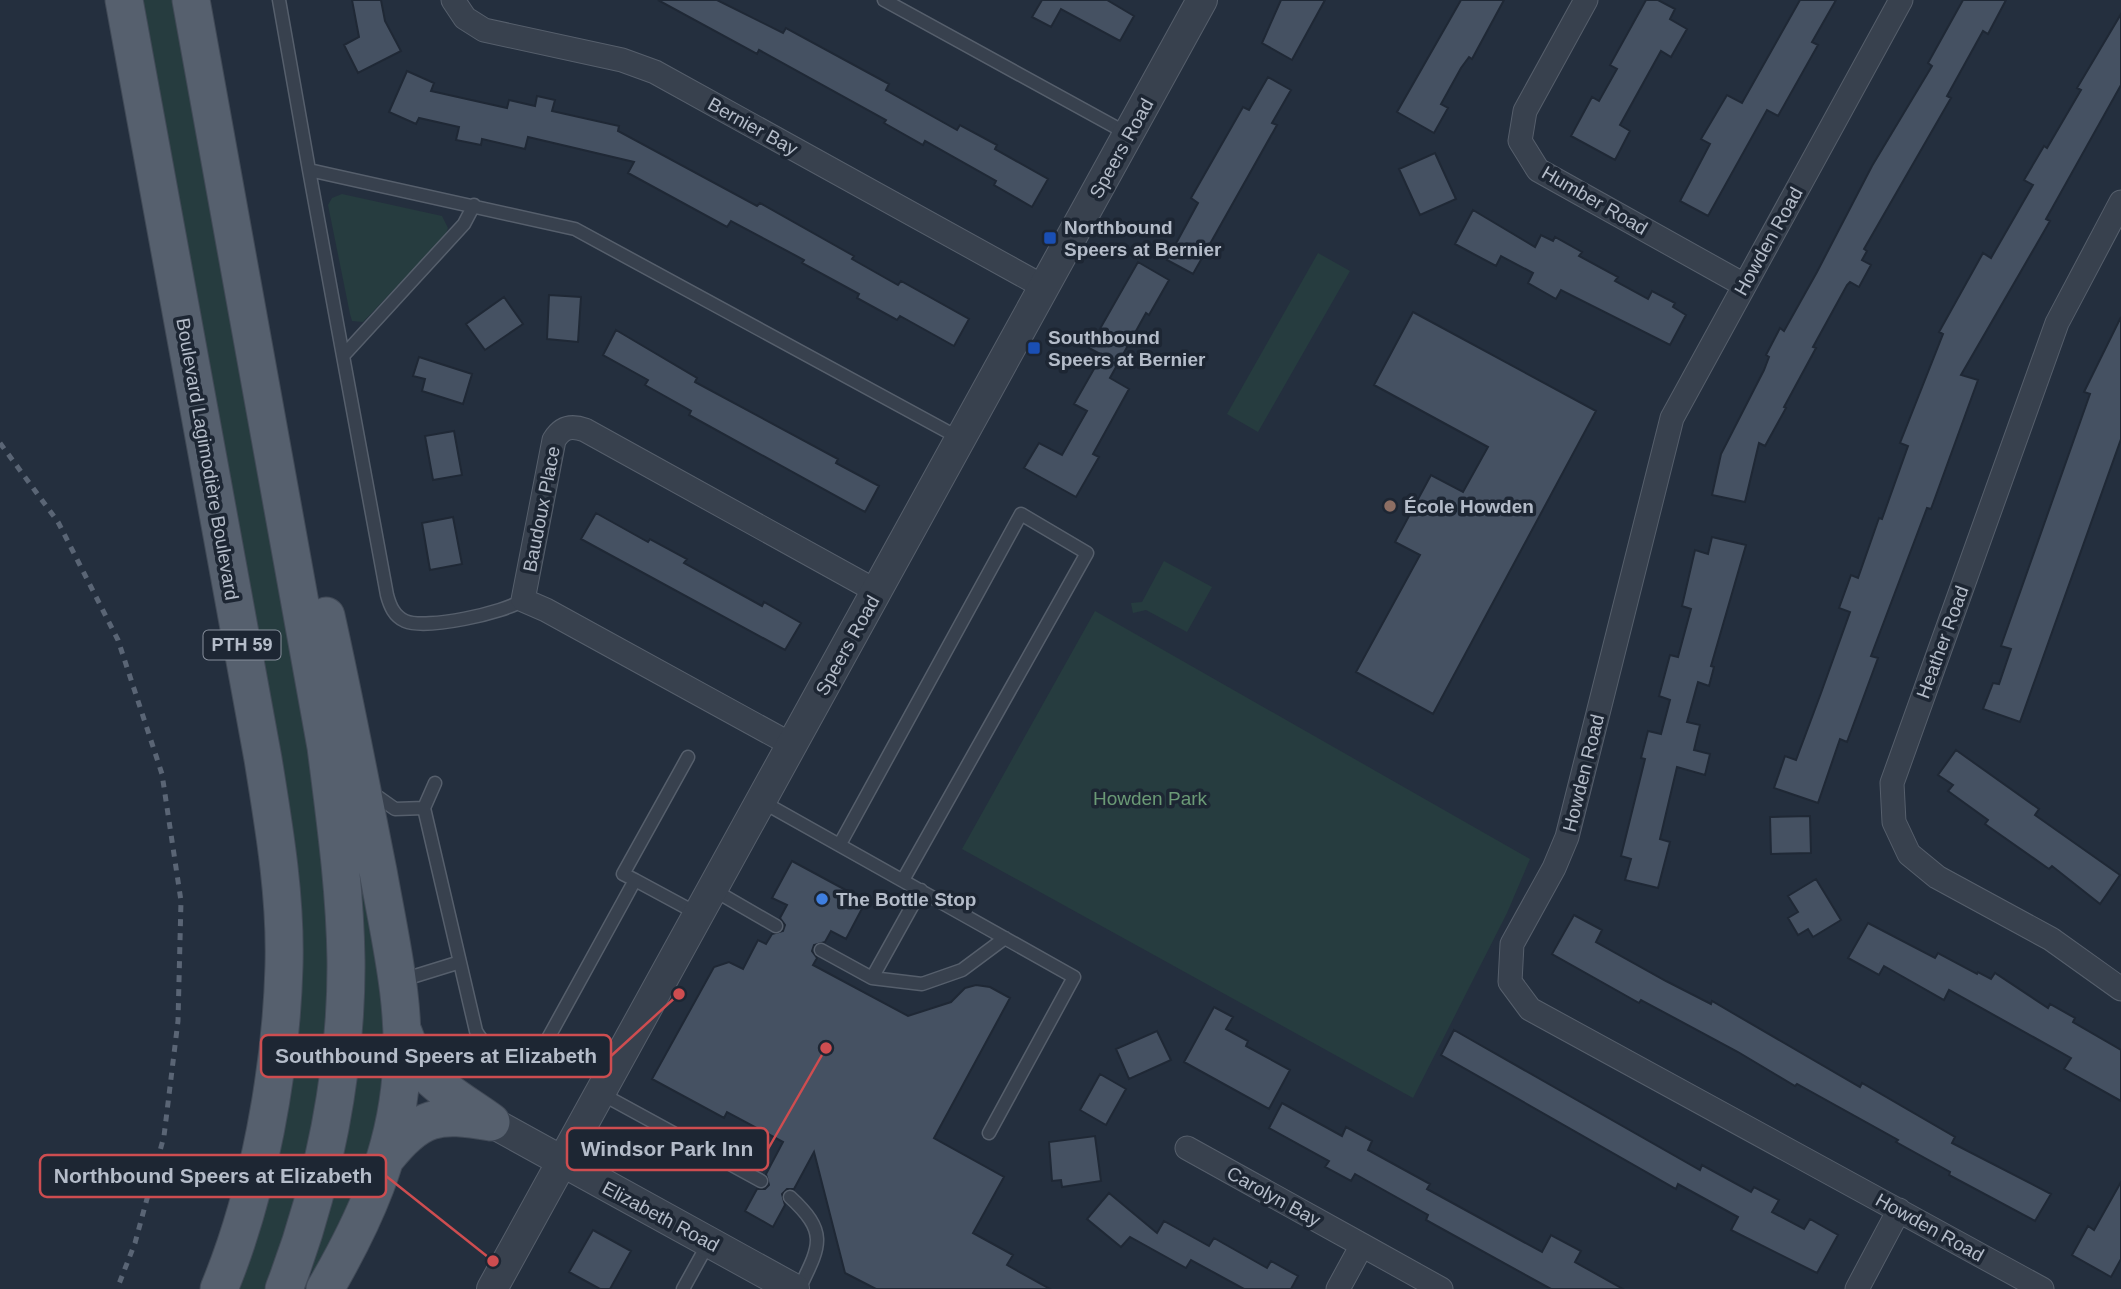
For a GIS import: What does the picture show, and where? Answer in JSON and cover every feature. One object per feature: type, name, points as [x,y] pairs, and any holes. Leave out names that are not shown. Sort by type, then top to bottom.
[{"type":"main road","name":"Boulevard Lagimodière Boulevard","points":[[124,0],[263,759],[275,835],[281,900],[284,966],[274,1065],[255,1177],[234,1253],[219,1289]]},
{"type":"main road","name":"PTH 59","points":[[191,0],[284,512],[339,843],[346,961],[340,1049],[323,1163],[301,1245],[284,1289]]},
{"type":"main road","points":[[284,512],[322,598],[360,775],[398,982],[402,1026],[401,1078],[386,1158],[367,1210],[325,1289]]},
{"type":"main road","points":[[402,1026],[410,1055],[423,1072],[491,1122]]},
{"type":"main road","points":[[386,1158],[402,1138],[425,1121],[462,1118],[491,1122]]},
{"type":"street","name":"Bernier Bay","points":[[453,0],[465,18],[484,30],[622,60],[655,72],[1044,287]]},
{"type":"street","name":"Speers Road","points":[[492,1289],[1202,0]]},
{"type":"street","name":"Humber Road","points":[[1586,0],[1525,111],[1520,141],[1538,170],[1744,285]]},
{"type":"street","name":"Howden Road","points":[[1901,0],[1672,418],[1567,837],[1554,869],[1512,944],[1510,982],[1530,1009],[2042,1289]]},
{"type":"street","name":"Heather Road","points":[[2121,202],[2057,323],[1892,783],[1894,822],[1909,854],[1937,877],[2050,939],[2121,989]]},
{"type":"street","name":"Baudoux Place","points":[[523,600],[554,440],[563,429],[571,426],[585,430],[876,591]]},
{"type":"street","points":[[523,600],[546,610],[792,745]]},
{"type":"street","name":"Elizabeth Road","points":[[491,1122],[797,1289]]},
{"type":"street","name":"Carolyn Bay","points":[[1187,1148],[1441,1289]]},
{"type":"street","points":[[1857,1289],[1899,1210]]},
{"type":"street","points":[[1338,1289],[1362,1245]]},
{"type":"lane","points":[[279,0],[387,595],[397,615],[405,621],[425,624],[504,610],[523,600]]},
{"type":"lane","points":[[884,0],[1128,134]]},
{"type":"lane","points":[[309,170],[563,225],[588,234],[961,439]]},
{"type":"lane","points":[[343,356],[464,224],[474,205]]},
{"type":"lane","points":[[840,844],[1021,514],[1087,553],[904,880]]},
{"type":"lane","points":[[688,757],[624,874],[635,880],[776,926]]},
{"type":"lane","points":[[360,775],[385,804],[396,809],[424,808]]},
{"type":"lane","points":[[435,783],[424,808],[470,1016],[480,1039],[506,1054],[534,1049],[546,1042],[635,880]]},
{"type":"lane","points":[[761,801],[1074,977],[989,1133]]},
{"type":"lane","points":[[872,978],[921,890]]},
{"type":"lane","points":[[821,950],[872,978],[922,984],[961,970],[1005,939]]},
{"type":"lane","points":[[398,982],[457,963]]},
{"type":"lane","points":[[546,1042],[604,1085],[761,1181]]},
{"type":"lane","points":[[790,1197],[807,1213],[816,1231],[818,1248],[797,1289]]},
{"type":"lane","points":[[683,1289],[709,1241]]},
{"type":"green space","points":[[139,0],[174,0],[319,806],[329,953],[325,1034],[311,1142],[273,1289],[236,1289],[292,1020]]},
{"type":"green space","points":[[342,194],[442,216],[448,228],[445,236],[363,322],[352,321],[328,205],[332,198]]},
{"type":"green space","points":[[1318,253],[1350,271],[1258,432],[1227,414]]},
{"type":"green space","points":[[1164,561],[1212,587],[1187,632],[1146,610],[1133,613],[1131,603],[1142,602]]},
{"type":"green space","name":"Howden Park","points":[[1095,611],[1530,859],[1507,913],[1413,1098],[962,849]]},
{"type":"green space","points":[[354,844],[384,957],[390,1074],[360,1194],[310,1280],[320,1235]]},
{"type":"building","points":[[352,0],[381,0],[385,21],[401,51],[358,73],[344,45],[359,37]]},
{"type":"building","points":[[658,0],[717,0],[783,33],[786,28],[889,84],[886,90],[957,130],[960,125],[997,145],[995,149],[1048,179],[1032,207],[994,185],[996,181],[925,141],[923,145],[884,123],[886,120],[759,50],[757,54]]},
{"type":"building","points":[[1042,0],[1107,0],[1134,16],[1120,41],[1061,9],[1051,27],[1032,17]]},
{"type":"building","points":[[1281,0],[1325,0],[1292,60],[1262,43]]},
{"type":"building","points":[[1461,0],[1504,0],[1472,59],[1469,57],[1461,68],[1441,104],[1448,108],[1434,133],[1397,112]]},
{"type":"building","points":[[1646,0],[1658,0],[1675,9],[1670,19],[1687,29],[1671,57],[1661,51],[1620,125],[1630,131],[1615,160],[1571,136],[1592,97],[1599,101],[1617,69],[1610,65]]},
{"type":"building","points":[[1800,0],[1836,0],[1812,42],[1818,45],[1778,116],[1767,110],[1708,216],[1680,201],[1710,144],[1701,139],[1727,95],[1742,103]]},
{"type":"building","points":[[1963,0],[2006,0],[1988,34],[1983,31],[1947,96],[1951,98],[1864,249],[1867,251],[1862,260],[1871,265],[1859,287],[1850,282],[1847,285],[1813,347],[1816,348],[1765,446],[1759,443],[1745,502],[1712,495],[1721,454],[1764,370],[1769,357],[1766,355],[1780,328],[1784,331],[1872,166],[1932,66],[1928,63]]},
{"type":"building","points":[[2121,14],[2121,85],[2046,219],[2050,221],[1961,375],[1978,380],[1931,509],[1927,508],[1871,656],[1878,658],[1847,742],[1840,739],[1818,803],[1774,788],[1785,756],[1796,760],[1821,693],[1850,612],[1839,608],[1851,575],[1858,578],[1879,518],[1882,519],[1908,446],[1900,443],[1943,334],[1939,332],[1983,253],[1991,258],[2033,185],[2024,180],[2044,146],[2047,148],[2081,90],[2077,88]]},
{"type":"building","points":[[407,71],[434,83],[431,91],[507,108],[509,100],[535,106],[537,96],[555,100],[552,111],[619,126],[618,131],[757,206],[760,203],[854,256],[852,259],[898,285],[901,281],[969,319],[954,346],[900,316],[897,320],[857,298],[859,294],[802,263],[804,260],[731,221],[727,227],[628,173],[634,162],[528,137],[525,149],[482,139],[481,145],[456,140],[459,127],[419,118],[416,124],[389,112]]},
{"type":"building","points":[[1268,77],[1291,90],[1272,123],[1277,125],[1193,274],[1167,260],[1198,203],[1191,198],[1243,107],[1249,110]]},
{"type":"building","points":[[1435,153],[1456,199],[1420,215],[1399,169]]},
{"type":"building","points":[[1473,210],[1535,247],[1541,235],[1553,241],[1555,237],[1582,252],[1579,256],[1618,277],[1615,281],[1648,299],[1652,291],[1675,303],[1673,307],[1686,315],[1670,345],[1561,290],[1556,299],[1528,283],[1533,273],[1501,256],[1496,266],[1455,244]]},
{"type":"building","points":[[1138,262],[1169,280],[1149,315],[1146,313],[1110,378],[1129,389],[1093,454],[1099,457],[1076,497],[1024,468],[1039,443],[1062,455],[1087,411],[1074,404],[1102,355],[1089,348]]},
{"type":"building","points":[[549,295],[581,297],[578,342],[547,339]]},
{"type":"building","points":[[504,297],[523,324],[485,350],[466,324]]},
{"type":"building","points":[[1413,312],[1596,411],[1433,714],[1356,672],[1420,555],[1395,542],[1431,475],[1463,492],[1488,447],[1374,385]]},
{"type":"building","points":[[2121,317],[2121,439],[2020,722],[1983,709],[1993,683],[1999,684],[2011,649],[2001,646],[2090,394],[2084,392]]},
{"type":"building","points":[[616,330],[697,378],[695,382],[838,459],[836,463],[879,486],[865,512],[689,415],[691,411],[645,385],[648,380],[603,355]]},
{"type":"building","points":[[419,357],[472,374],[463,404],[422,391],[425,379],[413,376]]},
{"type":"building","points":[[454,431],[462,475],[433,480],[425,436]]},
{"type":"building","points":[[596,513],[648,542],[650,539],[687,559],[684,563],[762,606],[764,602],[801,623],[785,650],[581,539]]},
{"type":"building","points":[[453,517],[462,564],[430,570],[422,523]]},
{"type":"building","points":[[1712,537],[1746,545],[1711,666],[1714,667],[1709,686],[1698,682],[1687,722],[1700,725],[1694,750],[1710,754],[1705,775],[1677,767],[1660,839],[1670,842],[1658,888],[1625,880],[1631,859],[1621,856],[1645,759],[1641,758],[1648,731],[1661,734],[1670,700],[1659,696],[1670,655],[1678,657],[1691,609],[1682,606],[1695,550],[1708,554]]},
{"type":"building","points":[[1956,750],[2039,809],[2035,815],[2120,875],[2100,904],[2052,866],[2049,869],[1985,824],[1988,820],[1948,791],[1953,785],[1938,775]]},
{"type":"building","points":[[1810,816],[1811,853],[1771,854],[1770,817]]},
{"type":"building","points":[[792,861],[866,901],[846,939],[831,931],[825,942],[814,945],[812,951],[817,958],[813,965],[908,1016],[951,1002],[965,988],[976,985],[990,987],[1010,998],[934,1138],[1004,1177],[973,1233],[1013,1255],[1007,1265],[1050,1289],[876,1289],[845,1273],[814,1152],[794,1189],[787,1189],[782,1194],[785,1205],[773,1227],[745,1211],[757,1189],[765,1189],[769,1185],[766,1174],[783,1142],[727,1112],[724,1118],[652,1079],[714,967],[729,962],[743,969],[758,940],[766,944],[772,934],[783,931],[785,925],[780,918],[787,905],[772,898]]},
{"type":"building","points":[[1816,879],[1841,920],[1813,937],[1808,929],[1798,935],[1788,918],[1798,912],[1788,896]]},
{"type":"building","points":[[1574,915],[1602,930],[1596,942],[1711,1004],[1712,1001],[1860,1087],[1862,1083],[1955,1137],[1952,1143],[2051,1194],[2035,1221],[1949,1175],[1950,1172],[1896,1142],[1898,1140],[1797,1084],[1795,1086],[1738,1052],[1641,1000],[1639,1003],[1552,954]]},
{"type":"building","points":[[1868,923],[1935,958],[1938,953],[1991,979],[1995,973],[2048,1008],[2050,1004],[2075,1018],[2073,1022],[2121,1050],[2121,1101],[2064,1069],[2071,1058],[1949,990],[1944,1000],[1884,966],[1879,975],[1848,958]]},
{"type":"building","points":[[1214,1007],[1233,1017],[1226,1029],[1248,1041],[1246,1046],[1290,1070],[1269,1109],[1184,1062]]},
{"type":"building","points":[[1454,1030],[1700,1170],[1702,1165],[1751,1192],[1754,1187],[1779,1200],[1772,1212],[1804,1229],[1810,1219],[1838,1235],[1817,1273],[1731,1230],[1738,1217],[1678,1184],[1676,1189],[1441,1055]]},
{"type":"building","points":[[1157,1031],[1171,1060],[1129,1079],[1116,1049]]},
{"type":"building","points":[[1100,1074],[1126,1089],[1106,1125],[1080,1110]]},
{"type":"building","points":[[1282,1103],[1342,1136],[1346,1127],[1372,1141],[1368,1150],[1430,1184],[1427,1189],[1542,1252],[1551,1235],[1581,1251],[1575,1262],[1623,1289],[1551,1289],[1426,1220],[1428,1215],[1355,1174],[1351,1181],[1325,1167],[1329,1161],[1269,1128]]},
{"type":"building","points":[[1095,1136],[1101,1181],[1062,1187],[1061,1180],[1052,1181],[1049,1142]]},
{"type":"building","points":[[2121,1182],[2121,1259],[2111,1277],[2072,1255],[2088,1226],[2094,1230]]},
{"type":"building","points":[[1109,1193],[1157,1233],[1164,1221],[1209,1246],[1214,1238],[1267,1268],[1271,1261],[1298,1276],[1291,1289],[1244,1289],[1191,1260],[1186,1268],[1130,1237],[1121,1247],[1087,1219]]},
{"type":"building","points":[[593,1230],[631,1251],[610,1289],[600,1289],[569,1272]]},
{"type":"railway","points":[[0,443],[58,522],[118,640],[162,774],[181,901],[178,1021],[164,1136],[135,1243],[117,1289]]},
{"type":"place","name":"Northbound Speers at Bernier","points":[[1050,238]]},
{"type":"place","name":"Southbound Speers at Bernier","points":[[1034,348]]},
{"type":"place","name":"École Howden","points":[[1390,506]]},
{"type":"place","name":"The Bottle Stop","points":[[822,899]]},
{"type":"place","name":"Southbound Speers at Elizabeth","points":[[679,994]]},
{"type":"place","name":"Windsor Park Inn","points":[[826,1048]]},
{"type":"place","name":"Northbound Speers at Elizabeth","points":[[493,1261]]}]
